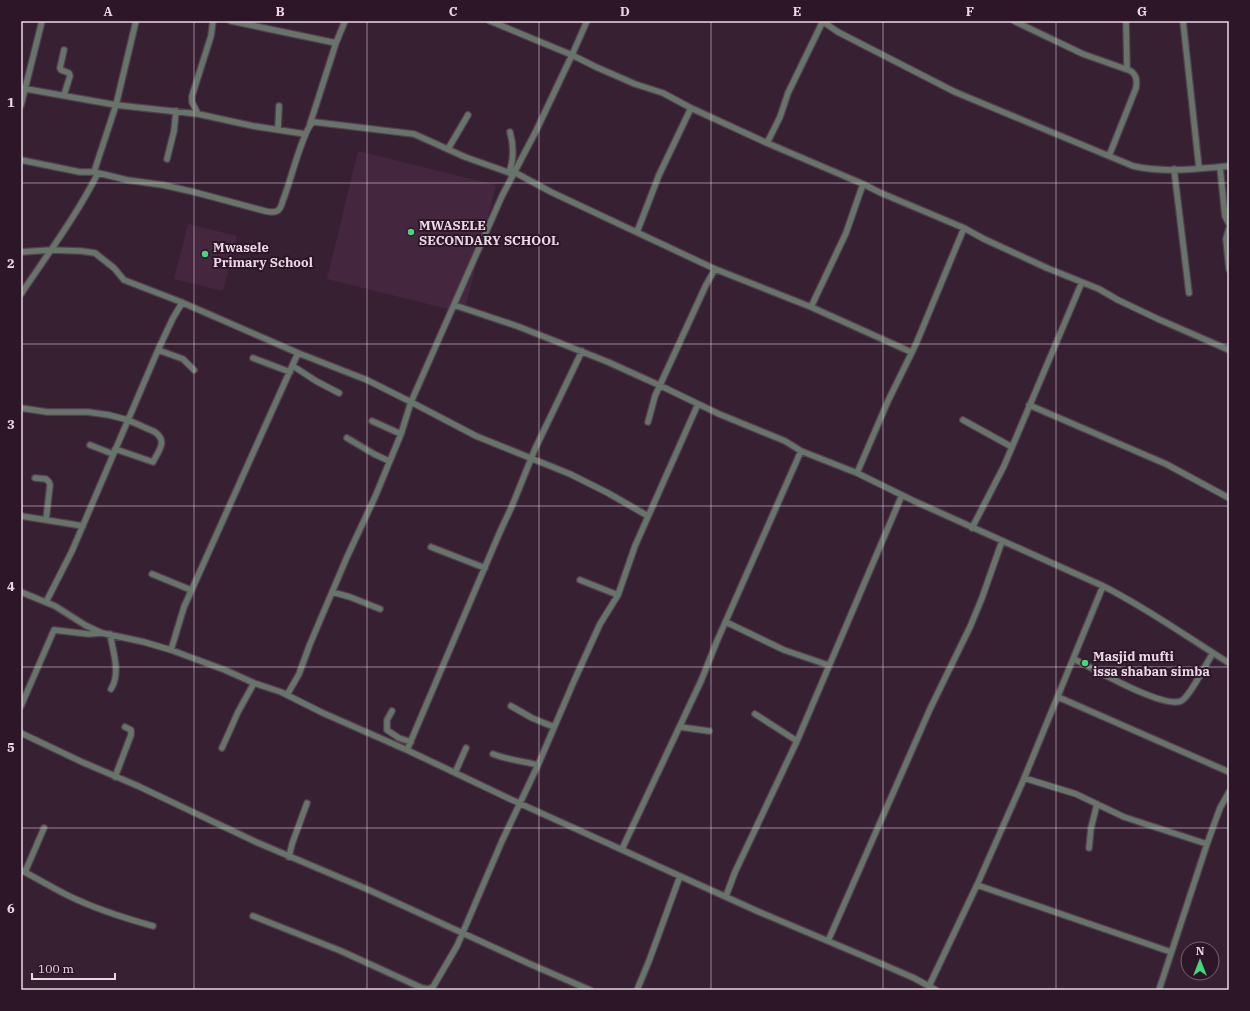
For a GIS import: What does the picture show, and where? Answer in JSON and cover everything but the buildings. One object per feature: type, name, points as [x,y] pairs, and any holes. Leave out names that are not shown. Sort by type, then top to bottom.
[{"type":"street","points":[[21,105],[23,89],[42,21]]},
{"type":"street","points":[[21,294],[90,191],[116,105],[136,21]]},
{"type":"street","points":[[198,114],[192,102],[192,96],[211,36],[213,21]]},
{"type":"street","points":[[231,21],[336,43]]},
{"type":"street","points":[[21,160],[80,172],[96,172],[194,192],[265,211],[275,212],[279,209],[287,192],[305,134],[310,124],[336,43],[345,21]]},
{"type":"street","points":[[490,21],[572,55],[621,78],[663,93],[690,108],[767,143],[964,228],[984,239],[1047,268],[1082,282],[1158,319],[1229,350]]},
{"type":"street","points":[[287,695],[299,674],[332,592],[375,497],[411,402],[512,173],[536,131],[587,21]]},
{"type":"street","points":[[767,143],[780,117],[788,93],[822,21],[838,32],[955,92],[1133,166],[1142,168],[1174,169],[1229,166]]},
{"type":"street","points":[[1126,21],[1127,69]]},
{"type":"street","points":[[1183,21],[1199,168]]},
{"type":"street","points":[[1016,22],[1083,54],[1127,69],[1135,74],[1137,80],[1136,88],[1109,156]]},
{"type":"street","points":[[64,50],[60,68],[69,73],[70,76],[64,95]]},
{"type":"street","points":[[23,89],[116,105],[198,114],[252,126],[305,134]]},
{"type":"street","points":[[278,129],[279,106]]},
{"type":"street","points":[[637,232],[660,175],[690,108]]},
{"type":"street","points":[[167,159],[174,131],[176,111]]},
{"type":"street","points":[[448,150],[468,115]]},
{"type":"street","points":[[310,124],[314,122],[406,132],[425,138],[465,157],[512,173],[715,269],[811,307],[911,352]]},
{"type":"street","points":[[510,132],[514,155],[512,173]]},
{"type":"street","points":[[1220,167],[1226,216],[1229,224]]},
{"type":"street","points":[[1174,169],[1189,293]]},
{"type":"street","points":[[811,307],[846,233],[863,184]]},
{"type":"street","points":[[857,472],[916,344],[964,228]]},
{"type":"street","points":[[1229,228],[1226,239],[1229,269]]},
{"type":"street","points":[[21,252],[81,250],[95,253],[114,268],[124,280],[182,303],[298,354],[367,380],[476,436],[570,474],[608,493],[648,516]]},
{"type":"street","points":[[648,422],[655,396],[661,386],[689,321],[715,269]]},
{"type":"street","points":[[972,528],[1012,447],[1082,282]]},
{"type":"street","points":[[46,602],[83,526],[158,350],[182,303]]},
{"type":"street","points":[[454,305],[517,326],[582,351],[661,386],[719,414],[785,441],[801,451],[857,472],[972,528],[1129,599],[1229,663]]},
{"type":"street","points":[[158,350],[183,359],[194,370]]},
{"type":"street","points":[[407,750],[512,506],[531,458],[582,351]]},
{"type":"street","points":[[171,650],[184,607],[191,590],[298,354]]},
{"type":"street","points":[[253,358],[290,372]]},
{"type":"street","points":[[293,366],[316,381],[339,393]]},
{"type":"street","points":[[253,916],[341,951],[422,988],[428,989],[433,987],[457,946],[600,624],[618,595],[635,546],[698,404]]},
{"type":"street","points":[[1029,405],[1166,464],[1229,498]]},
{"type":"street","points":[[21,408],[52,412],[88,412],[109,415],[128,420],[155,432],[160,436],[162,443],[154,460],[151,462],[90,445]]},
{"type":"street","points":[[963,420],[1012,447]]},
{"type":"street","points":[[372,421],[400,434]]},
{"type":"street","points":[[347,438],[389,461]]},
{"type":"street","points":[[622,849],[680,727],[801,451]]},
{"type":"street","points":[[35,478],[46,479],[50,485],[46,520]]},
{"type":"street","points":[[726,896],[797,741],[828,665],[902,495]]},
{"type":"street","points":[[21,516],[83,526]]},
{"type":"street","points":[[828,941],[930,709],[978,608],[1002,541]]},
{"type":"street","points":[[431,547],[485,568]]},
{"type":"street","points":[[152,574],[191,590]]},
{"type":"street","points":[[580,580],[618,595]]},
{"type":"street","points":[[929,986],[977,885],[1024,778],[1103,586]]},
{"type":"street","points":[[21,592],[46,602],[85,625],[102,633]]},
{"type":"street","points":[[332,592],[350,596],[380,609]]},
{"type":"street","points":[[726,622],[784,650],[828,665]]},
{"type":"street","points":[[21,706],[54,630],[88,634],[110,634],[171,650],[287,695],[323,713],[407,750],[680,876],[881,964],[936,990]]},
{"type":"street","points":[[110,634],[116,670],[116,678],[111,689]]},
{"type":"street","points":[[1074,659],[1138,691],[1170,702],[1181,701],[1188,695],[1213,653]]},
{"type":"street","points":[[222,748],[238,712],[254,683]]},
{"type":"street","points":[[1058,697],[1229,772]]},
{"type":"street","points":[[511,706],[532,718],[554,727]]},
{"type":"street","points":[[392,711],[387,720],[387,729],[399,738],[411,742]]},
{"type":"street","points":[[755,714],[797,741]]},
{"type":"street","points":[[115,777],[131,734],[131,730],[125,727]]},
{"type":"street","points":[[680,727],[709,731]]},
{"type":"street","points":[[21,733],[289,856],[369,890],[590,990]]},
{"type":"street","points":[[455,773],[466,748]]},
{"type":"street","points":[[493,754],[507,759],[538,765]]},
{"type":"street","points":[[1024,778],[1063,790],[1124,817],[1207,844]]},
{"type":"street","points":[[1159,990],[1207,844],[1220,808],[1229,792]]},
{"type":"street","points":[[289,856],[307,803]]},
{"type":"street","points":[[1089,848],[1096,804]]},
{"type":"street","points":[[44,828],[23,871],[43,883],[87,904],[121,918],[153,926]]},
{"type":"street","points":[[637,990],[680,876]]},
{"type":"street","points":[[977,885],[1171,952]]},
{"type":"shaded area","name":"MWASELE SECONDARY SCHOOL","points":[[358,151],[496,185],[464,313],[327,279]]},
{"type":"shaded area","points":[[188,224],[237,236],[223,291],[174,279]]},
{"type":"place","name":"MWASELE SECONDARY SCHOOL","points":[[411,232]]},
{"type":"place","name":"Mwasele Primary School","points":[[205,254]]},
{"type":"place","name":"Masjid mufti issa shaban simba","points":[[1085,663]]}]
